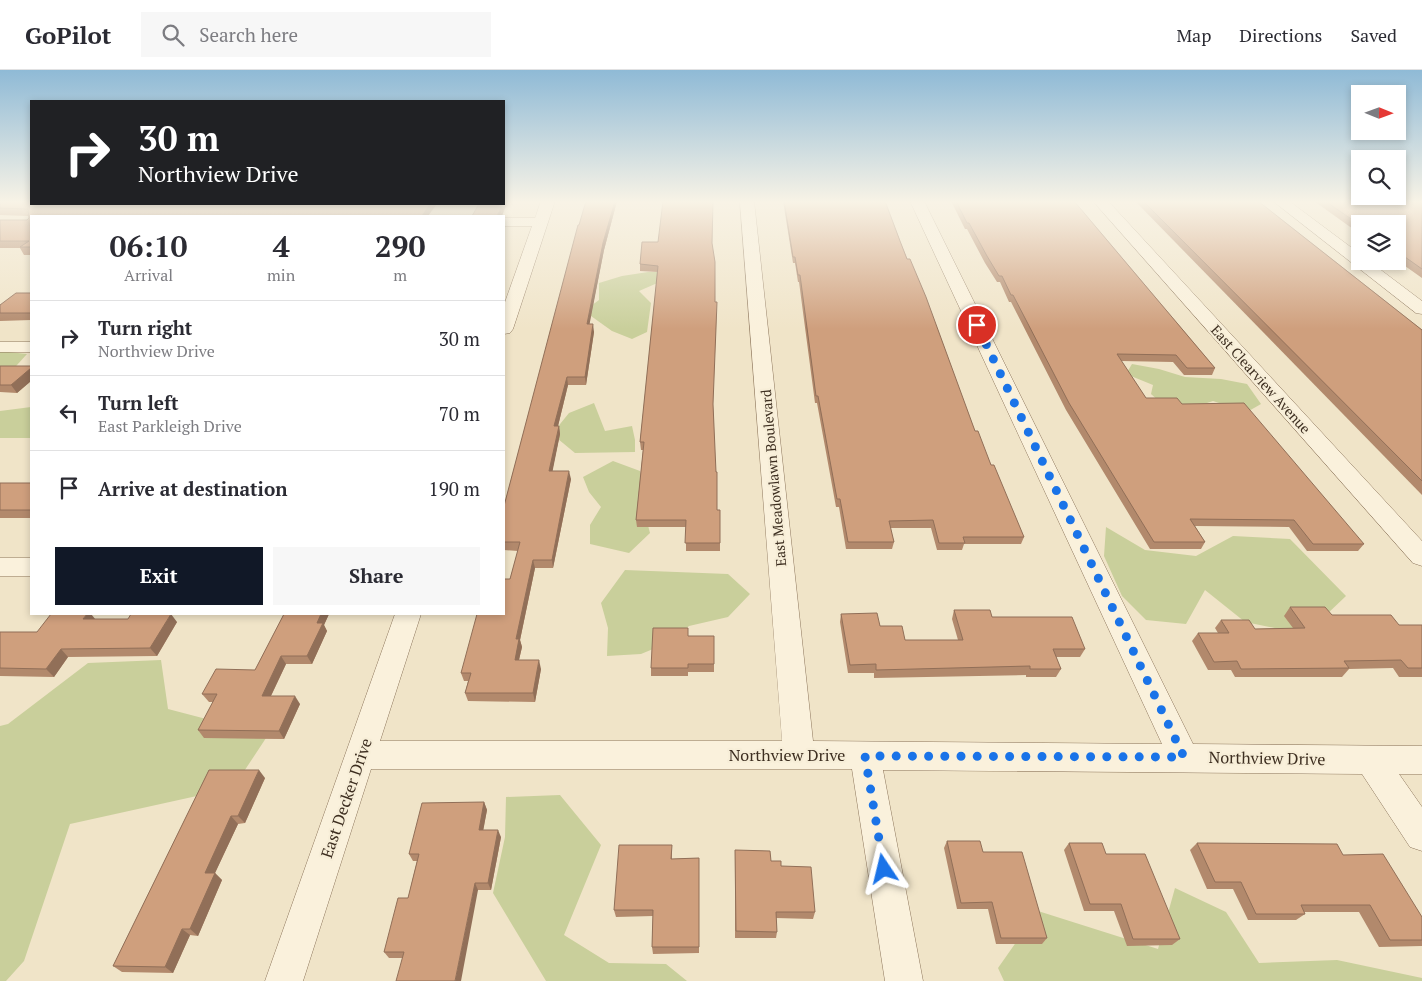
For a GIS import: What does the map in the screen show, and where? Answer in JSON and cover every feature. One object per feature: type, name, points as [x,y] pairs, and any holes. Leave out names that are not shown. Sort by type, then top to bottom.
[{"type":"street","points":[[505,326],[534,244]]},
{"type":"street","name":"East Meadowlawn Boulevard","points":[[751,244],[799,755]]},
{"type":"street","points":[[937,244],[1184,757]]},
{"type":"street","name":"East Clearview Avenue","points":[[1138,244],[1422,557]]},
{"type":"street","points":[[1336,244],[1422,309]]},
{"type":"street","points":[[0,347],[30,347]]},
{"type":"street","points":[[0,567],[30,567]]},
{"type":"street","name":"East Decker Drive","points":[[284,981],[408,615]]},
{"type":"street","name":"Northview Drive","points":[[361,755],[799,755],[1422,760]]},
{"type":"street","points":[[865,756],[904,981]]},
{"type":"street","points":[[1371,760],[1422,835]]},
{"type":"green space","points":[[648,272],[665,272],[662,281],[639,291],[651,303],[647,332],[632,339],[612,331],[584,311],[599,300],[599,283],[622,276]]},
{"type":"green space","points":[[0,351],[27,354],[7,376],[0,378]]},
{"type":"green space","points":[[1132,364],[1159,369],[1185,377],[1221,379],[1247,384],[1261,404],[1247,412],[1213,401],[1195,407],[1160,402],[1151,394],[1153,385],[1126,374]]},
{"type":"green space","points":[[594,403],[605,431],[632,426],[635,452],[575,453],[552,434],[569,413]]},
{"type":"green space","points":[[30,407],[30,438],[0,438],[0,411]]},
{"type":"green space","points":[[613,461],[640,471],[641,499],[650,533],[629,553],[590,544],[590,525],[601,507],[589,492],[583,477]]},
{"type":"green space","points":[[1106,527],[1145,550],[1196,556],[1233,536],[1290,539],[1346,596],[1325,616],[1294,632],[1245,622],[1205,590],[1186,624],[1146,620],[1122,596],[1104,556]]},
{"type":"green space","points":[[625,570],[728,574],[750,594],[728,617],[689,626],[670,642],[641,654],[607,656],[608,628],[601,603]]},
{"type":"green space","points":[[161,660],[168,709],[268,735],[233,788],[70,824],[24,961],[6,981],[0,981],[0,726],[8,724],[88,663]]},
{"type":"green space","points":[[560,795],[601,845],[564,935],[609,963],[666,964],[687,981],[546,981],[493,893],[505,837],[506,797]]},
{"type":"green space","points":[[1175,888],[1226,912],[1259,963],[1337,960],[1422,978],[1422,981],[1004,981],[998,968],[1038,911],[1158,949]]},
{"type":"building","points":[[25,244],[30,244],[30,247],[20,247]]},
{"type":"building","points":[[573,244],[603,244],[587,324],[593,324],[585,377],[567,377],[554,426],[559,426],[549,471],[569,471],[552,560],[533,560],[516,639],[519,639],[515,660],[539,660],[533,693],[465,693],[471,673],[461,673],[477,615],[505,615],[505,579],[510,579],[520,542],[505,542],[505,502]]},
{"type":"building","points":[[642,244],[712,244],[715,262],[715,302],[717,302],[713,404],[717,510],[720,510],[720,543],[685,543],[686,520],[636,520],[644,442],[640,442],[658,266],[640,264]]},
{"type":"building","points":[[791,244],[901,244],[907,259],[910,259],[926,297],[975,431],[978,431],[991,465],[994,465],[1024,537],[963,537],[965,543],[939,543],[933,520],[889,521],[894,542],[848,542],[840,499],[837,499],[818,396],[816,396],[800,275],[798,275],[795,257],[793,257]]},
{"type":"building","points":[[980,244],[1110,244],[1215,368],[1187,368],[1176,355],[1117,354],[1146,398],[1177,398],[1182,404],[1244,403],[1364,544],[1313,544],[1294,520],[1190,519],[1205,542],[1154,542],[1069,403],[1013,295],[1011,295],[1002,276],[999,276]]},
{"type":"building","points":[[1185,244],[1312,244],[1422,330],[1422,481]]},
{"type":"building","points":[[1406,244],[1422,244],[1422,269],[1406,258]]},
{"type":"building","points":[[16,293],[30,293],[30,313],[0,313],[0,305]]},
{"type":"building","points":[[0,366],[30,366],[30,369],[11,385],[0,385]]},
{"type":"building","points":[[0,483],[30,483],[30,510],[0,510]]},
{"type":"building","points":[[1290,607],[1325,607],[1332,615],[1391,615],[1399,625],[1422,625],[1422,668],[1408,668],[1401,660],[1344,661],[1349,668],[1241,669],[1237,661],[1214,662],[1198,633],[1229,633],[1221,620],[1249,620],[1255,629],[1305,628]]},
{"type":"building","points":[[954,610],[990,610],[992,617],[1072,617],[1085,649],[1053,649],[1061,669],[1030,669],[1030,666],[876,670],[876,664],[850,665],[841,614],[877,613],[880,626],[902,626],[905,640],[963,640]]},
{"type":"building","points":[[50,615],[86,615],[83,619],[128,619],[130,615],[170,615],[150,648],[61,649],[46,669],[0,668],[0,632],[37,632]]},
{"type":"building","points":[[283,615],[321,615],[317,623],[323,623],[307,656],[281,656],[262,696],[295,696],[279,731],[198,730],[217,694],[202,694],[216,669],[255,670]]},
{"type":"building","points":[[653,628],[688,628],[688,636],[714,636],[714,664],[688,664],[688,668],[651,668]]},
{"type":"building","points":[[209,770],[259,770],[238,816],[231,816],[205,873],[215,873],[190,929],[182,929],[165,967],[113,966]]},
{"type":"building","points":[[484,802],[479,830],[498,830],[488,883],[475,883],[455,981],[396,981],[404,952],[384,952],[398,898],[408,898],[419,854],[409,854],[422,803]]},
{"type":"building","points":[[947,841],[980,841],[983,852],[1022,852],[1047,938],[1001,938],[992,902],[961,903]]},
{"type":"building","points":[[1069,843],[1102,843],[1106,854],[1145,854],[1180,939],[1133,939],[1121,904],[1090,904]]},
{"type":"building","points":[[1197,843],[1337,844],[1343,855],[1383,854],[1422,917],[1422,940],[1390,940],[1370,905],[1301,905],[1305,914],[1256,914],[1241,882],[1215,882]]},
{"type":"building","points":[[619,845],[672,845],[671,859],[699,858],[699,947],[652,947],[653,910],[614,910]]},
{"type":"building","points":[[735,850],[770,851],[771,861],[781,861],[781,866],[811,867],[815,912],[776,912],[777,932],[736,931]]},
{"type":"route","points":[[884,869],[865,756],[1184,757],[977,325]]}]
